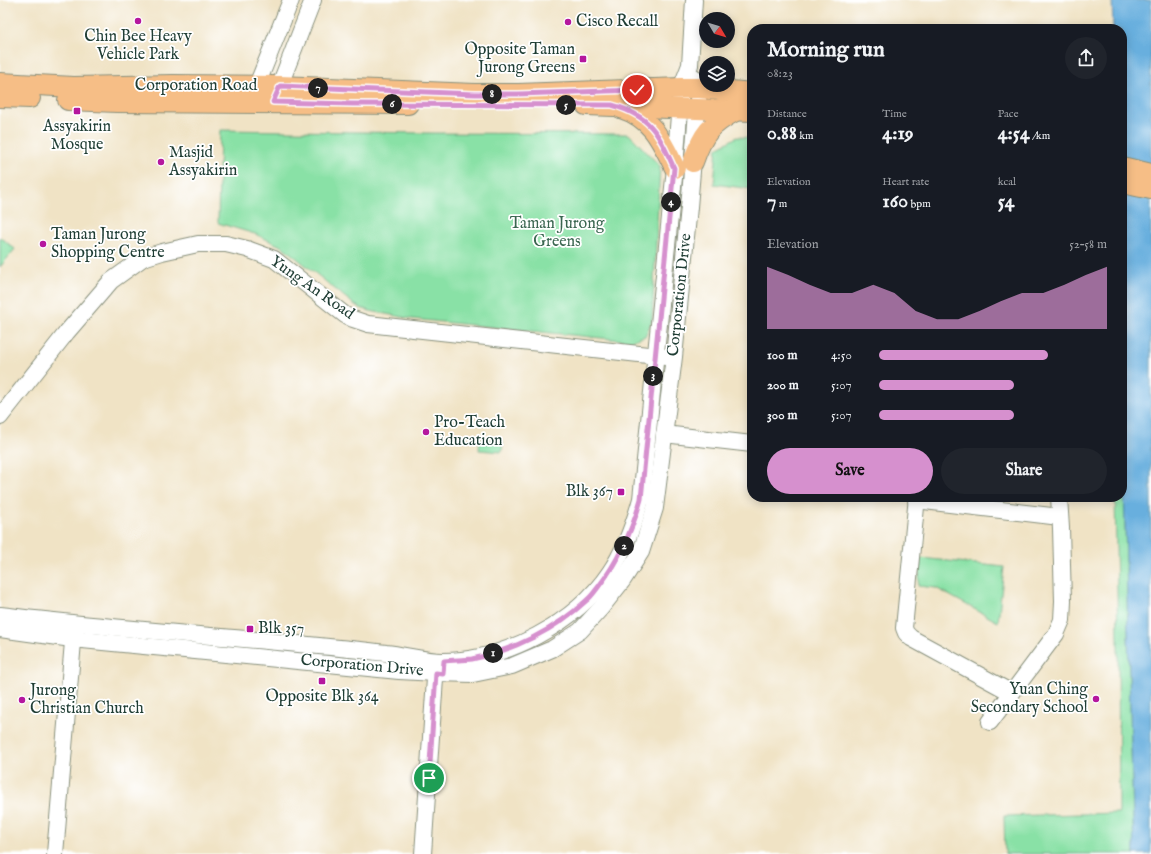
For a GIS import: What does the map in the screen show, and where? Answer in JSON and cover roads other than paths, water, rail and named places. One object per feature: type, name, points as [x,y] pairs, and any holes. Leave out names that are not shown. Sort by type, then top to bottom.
[{"type":"main road","name":"Corporation Road","points":[[0,83],[74,87],[173,85],[253,94]]},
{"type":"main road","name":"Corporation Road","points":[[0,97],[117,102],[253,94],[518,94],[690,88],[747,93]]},
{"type":"main road","name":"Corporation Road","points":[[276,94],[352,104],[612,105],[745,110]]},
{"type":"main road","points":[[612,105],[637,114],[652,126],[661,141],[684,165],[713,125],[745,110]]},
{"type":"main road","points":[[1127,168],[1151,174]]},
{"type":"main road","points":[[1127,184],[1151,189]]},
{"type":"street","points":[[253,94],[291,0]]},
{"type":"street","points":[[276,94],[314,0]]},
{"type":"street","points":[[690,88],[694,0]]},
{"type":"street","name":"Corporation Drive","points":[[0,629],[76,632],[440,667],[472,674],[512,666],[552,650],[580,631],[601,608],[623,580],[641,552],[655,508],[674,357],[684,165],[690,88]]},
{"type":"street","name":"Corporation Drive","points":[[440,667],[505,650],[541,634],[566,618],[588,600],[610,572],[622,549],[634,522],[641,499],[656,356],[684,165]]},
{"type":"street","name":"Yung An Road","points":[[0,417],[67,332],[112,281],[143,258],[198,244],[226,244],[247,249],[274,259],[345,315],[368,324],[674,357]]},
{"type":"street","points":[[664,434],[747,443]]},
{"type":"street","points":[[916,502],[904,628],[906,633],[911,638],[1012,693]]},
{"type":"street","points":[[946,502],[1060,517]]},
{"type":"street","points":[[990,722],[1056,634],[1062,620],[1063,601],[1059,502]]},
{"type":"street","name":"Corporation Drive","points":[[0,616],[76,632]]},
{"type":"street","points":[[55,854],[76,632]]},
{"type":"street","points":[[62,854],[76,632]]},
{"type":"street","points":[[423,854],[440,667]]},
{"type":"street","points":[[430,854],[440,667]]},
{"type":"water","points":[[1112,0],[1151,0],[1151,854],[1134,854],[1124,502],[1127,502],[1127,24],[1113,24]]},
{"type":"place","name":"Chin Bee Heavy Vehicle Park","points":[[138,21]]},
{"type":"place","name":"Cisco Recall","points":[[568,22]]},
{"type":"place","name":"Opposite Taman Jurong Greens","points":[[583,59]]},
{"type":"place","name":"Assyakirin Mosque","points":[[77,111]]},
{"type":"place","name":"Masjid Assyakirin","points":[[161,162]]},
{"type":"place","name":"Taman Jurong Shopping Centre","points":[[43,244]]},
{"type":"place","name":"Pro-Teach Education","points":[[426,432]]},
{"type":"place","name":"Blk 367","points":[[621,492]]},
{"type":"place","name":"Blk 357","points":[[250,629]]},
{"type":"place","name":"Opposite Blk 364","points":[[322,681]]},
{"type":"place","name":"Yuan Ching Secondary School","points":[[1096,699]]},
{"type":"place","name":"Jurong Christian Church","points":[[22,700]]},
{"type":"park label","name":"Taman Jurong Greens","points":[[557,233]]}]
